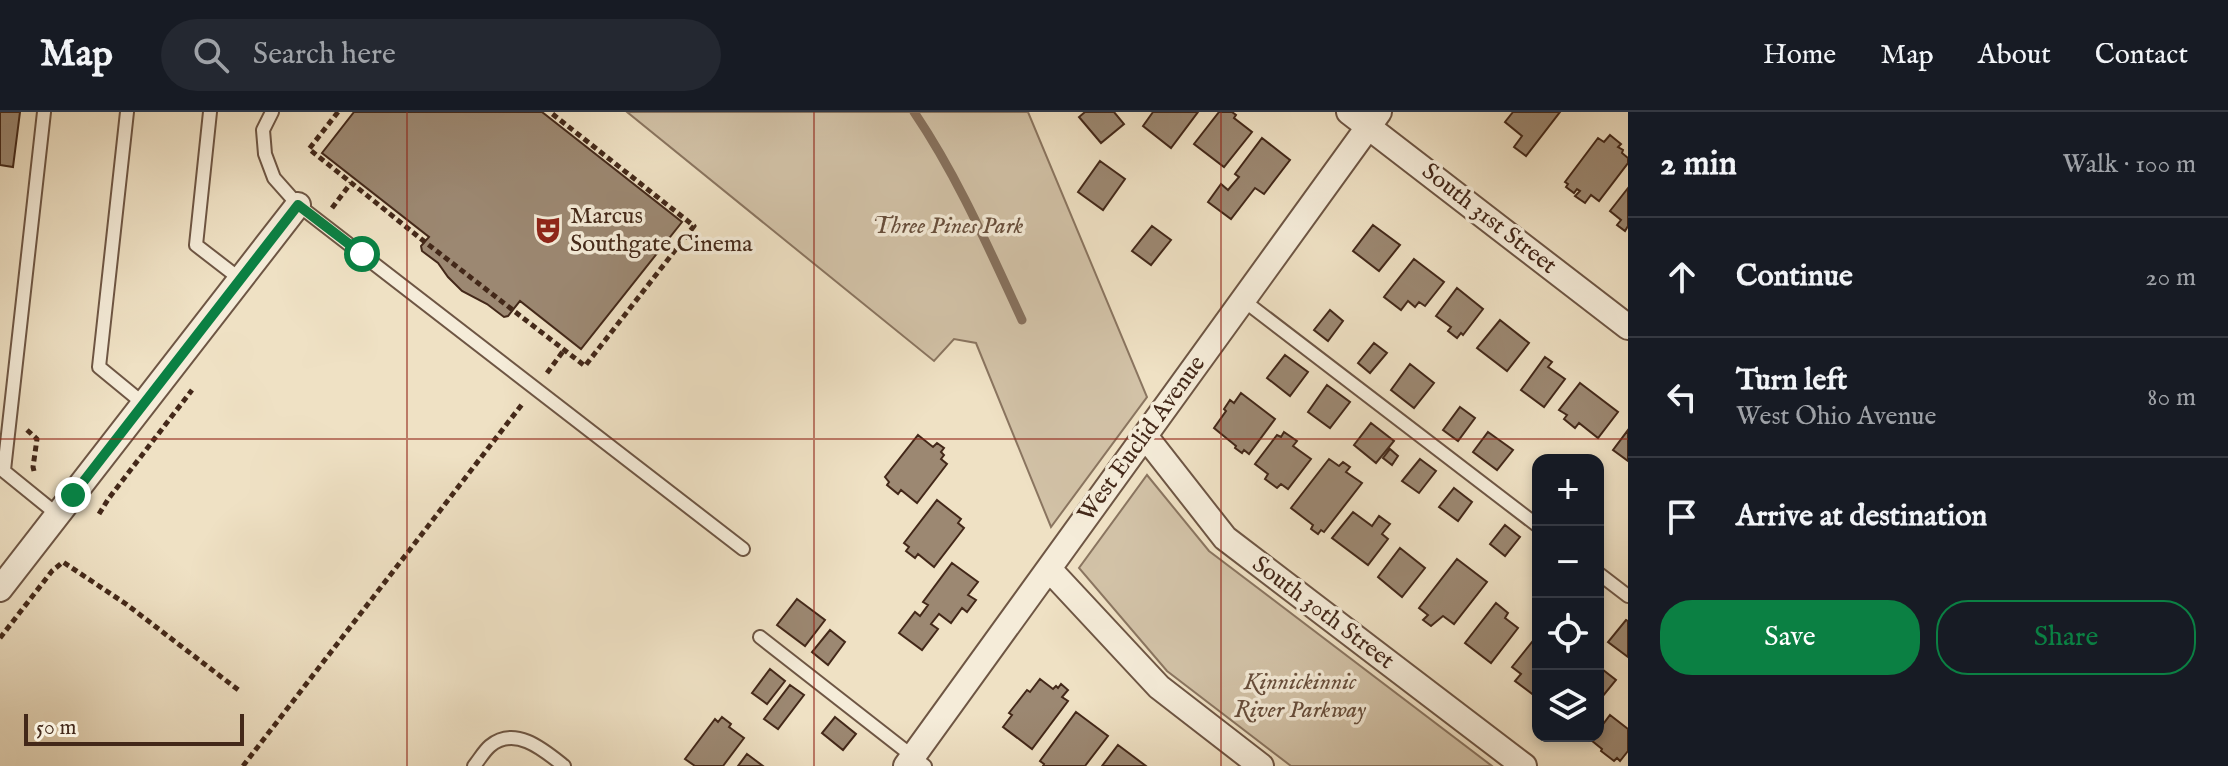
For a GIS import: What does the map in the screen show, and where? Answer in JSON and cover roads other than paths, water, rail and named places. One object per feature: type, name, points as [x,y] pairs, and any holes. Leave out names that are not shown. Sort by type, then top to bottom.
[{"type":"street","name":"West Euclid Avenue","points":[[915,763],[1049,569],[1243,300],[1365,117]]},
{"type":"street","name":"South 31st Street","points":[[1365,117],[1628,327]]},
{"type":"street","points":[[0,589],[298,205]]},
{"type":"street","name":"South 30th Street","points":[[1145,436],[1225,538],[1524,766]]},
{"type":"street","points":[[1049,569],[1159,687],[1261,766]]},
{"type":"lane","points":[[44,112],[2,469],[58,515]]},
{"type":"lane","points":[[127,112],[99,367],[144,404]]},
{"type":"lane","points":[[210,112],[196,245],[240,279]]},
{"type":"lane","points":[[272,112],[263,130],[265,154],[274,178],[298,205],[743,549]]},
{"type":"lane","points":[[1243,300],[1532,521]]},
{"type":"lane","points":[[1604,578],[1628,596]]},
{"type":"lane","points":[[760,637],[915,763]]},
{"type":"lane","points":[[474,766],[490,745],[517,738],[533,744],[564,766]]},
{"type":"waterway","points":[[914,112],[959,188],[1022,320]]},
{"type":"place","name":"Marcus Southgate Cinema","points":[[548,230]]},
{"type":"park label","name":"Three Pines Park","points":[[948,226]]},
{"type":"park label","name":"Kinnickinnic River Parkway","points":[[1300,696]]}]
